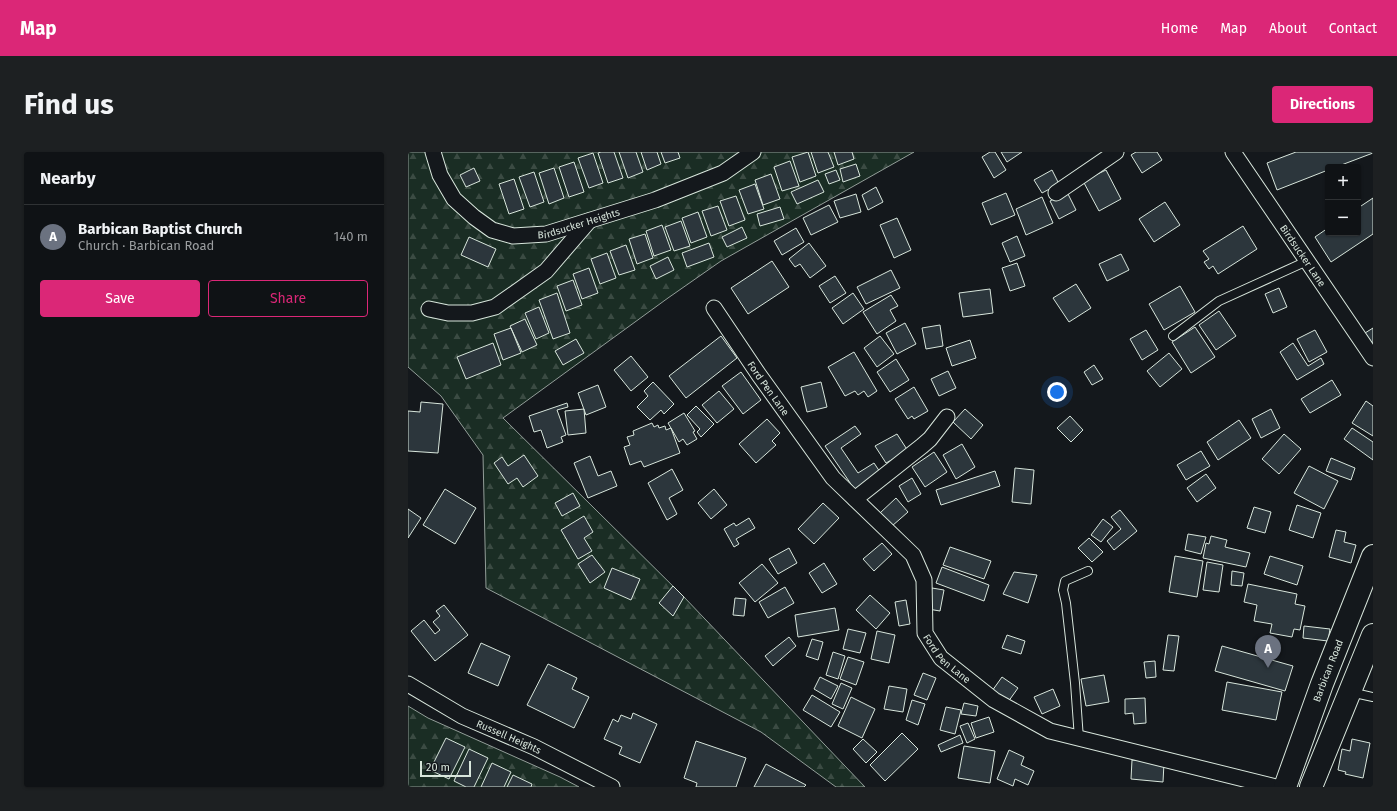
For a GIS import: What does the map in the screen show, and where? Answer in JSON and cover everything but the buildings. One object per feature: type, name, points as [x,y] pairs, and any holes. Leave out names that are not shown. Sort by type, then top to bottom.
[{"type":"main road","name":"Barbican Road","points":[[1285,787],[1322,684],[1373,556]]},
{"type":"main road","points":[[1311,787],[1373,635]]},
{"type":"street","name":"Birdsucker Heights","points":[[433,152],[440,175],[454,199],[474,217],[492,230],[513,236],[546,234],[655,200],[723,173],[753,152]]},
{"type":"street","points":[[1056,193],[1116,152]]},
{"type":"street","name":"Birdsucker Lane","points":[[1234,152],[1249,177],[1282,223],[1373,358]]},
{"type":"street","points":[[429,309],[448,313],[472,313],[495,307],[546,271],[590,220]]},
{"type":"street","name":"Ford Pen Lane","points":[[714,308],[833,478],[913,555],[924,580],[925,633],[941,658],[994,700],[1050,731],[1276,787]]},
{"type":"street","points":[[855,499],[930,439],[947,417]]},
{"type":"street","name":"Russell Heights","points":[[408,684],[462,716],[534,747],[591,782],[612,787]]},
{"type":"lane","points":[[1173,336],[1219,301],[1307,261]]},
{"type":"lane","points":[[1079,739],[1075,683],[1066,603],[1063,590],[1065,581],[1088,571]]},
{"type":"lane","points":[[1350,692],[1373,697]]},
{"type":"green space","points":[[408,152],[914,152],[721,261],[503,418],[684,597],[865,787],[836,787],[761,732],[486,588],[483,455],[441,396],[408,367]]},
{"type":"green space","points":[[408,706],[428,718],[579,787],[408,787]]},
{"type":"place","name":"Barbican Baptist Church","points":[[1268,668]]}]
